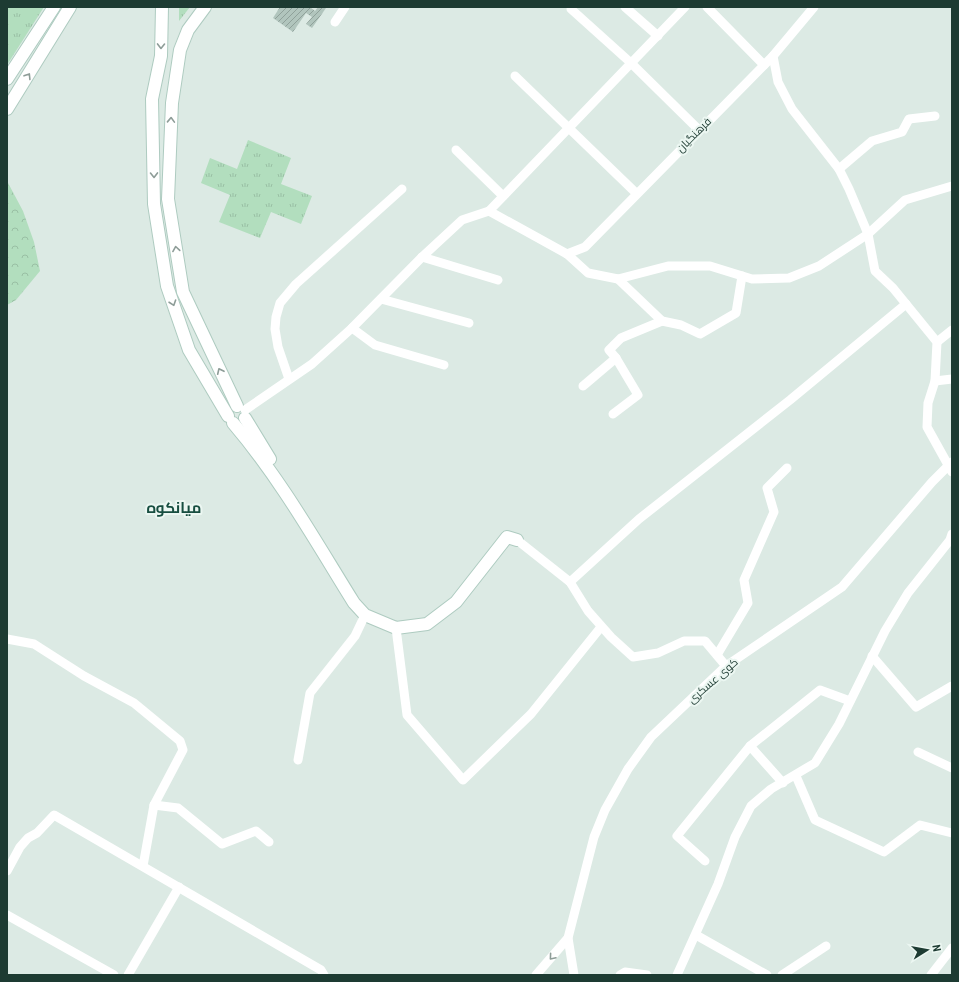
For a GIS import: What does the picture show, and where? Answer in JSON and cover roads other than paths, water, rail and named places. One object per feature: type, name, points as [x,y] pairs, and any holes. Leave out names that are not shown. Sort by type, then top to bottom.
[{"type":"main road","points":[[7,79],[54,7]]},
{"type":"main road","points":[[7,109],[70,7]]},
{"type":"main road","points":[[162,7],[161,56],[152,99],[152,114],[154,204],[167,286],[189,350],[231,419],[300,516],[354,603],[365,615],[396,628],[427,624],[456,602],[507,537],[517,540]]},
{"type":"main road","points":[[205,7],[188,30],[180,50],[172,102],[168,200],[183,292],[242,411],[365,615]]},
{"type":"main road","points":[[231,419],[229,410],[242,411]]},
{"type":"main road","points":[[231,419],[242,423],[242,411]]},
{"type":"street","points":[[335,22],[345,7]]},
{"type":"street","points":[[625,7],[658,36]]},
{"type":"street","points":[[242,411],[312,364],[352,328],[462,220],[489,211],[567,128],[685,7]]},
{"type":"street","points":[[707,7],[764,65]]},
{"type":"street","name":"فرهنگیان","points":[[567,254],[585,247],[636,193],[773,56],[814,7]]},
{"type":"street","points":[[571,9],[631,63],[699,130]]},
{"type":"street","points":[[773,56],[778,82],[792,109],[838,169],[849,189],[868,234],[875,271],[893,288],[937,342],[935,381],[928,403],[927,427],[951,466]]},
{"type":"street","points":[[515,76],[567,128],[636,193]]},
{"type":"street","points":[[838,169],[872,140],[902,132],[909,118],[935,116]]},
{"type":"street","points":[[456,150],[503,196]]},
{"type":"street","points":[[489,211],[567,254],[588,273],[618,279],[668,266],[710,266],[752,279],[789,278],[819,266],[868,234],[905,200],[952,186]]},
{"type":"street","points":[[289,379],[278,347],[275,329],[276,317],[280,303],[296,284],[402,189]]},
{"type":"street","points":[[422,258],[498,280]]},
{"type":"street","points":[[618,279],[662,321],[681,325],[700,334],[736,313],[742,276]]},
{"type":"street","points":[[381,299],[469,323]]},
{"type":"street","points":[[570,582],[639,519],[790,400],[906,304]]},
{"type":"street","points":[[613,414],[638,395],[616,358],[609,350],[621,338],[662,321]]},
{"type":"street","points":[[352,328],[375,345],[444,365]]},
{"type":"street","points":[[937,342],[952,330]]},
{"type":"street","points":[[583,386],[616,358]]},
{"type":"street","points":[[935,381],[952,379]]},
{"type":"street","name":"کوی عسکری","points":[[568,938],[594,838],[605,810],[628,769],[651,737],[726,666],[842,587],[951,466]]},
{"type":"street","points":[[717,655],[748,602],[744,580],[774,512],[767,488],[787,468]]},
{"type":"street","points":[[677,975],[718,884],[734,837],[752,806],[771,789],[796,776],[815,763],[839,724],[884,631],[908,593],[950,540],[952,534]]},
{"type":"street","points":[[517,540],[570,582],[588,611],[601,627],[633,657],[658,653],[684,641],[705,641],[726,666]]},
{"type":"street","points":[[298,760],[310,693],[355,636],[365,615]]},
{"type":"street","points":[[396,628],[407,715],[463,780],[531,714],[601,627]]},
{"type":"street","points":[[7,639],[34,644],[84,676],[134,703],[180,741],[183,750],[154,805],[143,866]]},
{"type":"street","points":[[872,656],[916,707],[952,686]]},
{"type":"street","points":[[705,861],[677,836],[750,746],[820,690],[850,701]]},
{"type":"street","points":[[750,746],[783,782]]},
{"type":"street","points":[[918,752],[952,768]]},
{"type":"street","points":[[796,776],[815,820],[884,852],[920,825],[952,833]]},
{"type":"street","points":[[154,805],[178,808],[222,844],[256,831],[270,842]]},
{"type":"street","points":[[7,871],[20,847],[28,838],[37,833],[54,815],[321,970],[324,975]]},
{"type":"street","points":[[128,975],[179,887]]},
{"type":"street","points":[[7,915],[114,975]]},
{"type":"street","points":[[696,935],[767,975]]},
{"type":"street","points":[[536,975],[568,938]]},
{"type":"street","points":[[568,938],[574,975]]},
{"type":"street","points":[[782,975],[826,946]]},
{"type":"street","points":[[931,975],[952,948]]},
{"type":"street","points":[[620,975],[625,972],[647,975]]},
{"type":"district","name":"میانکوه","points":[[174,508]]}]
